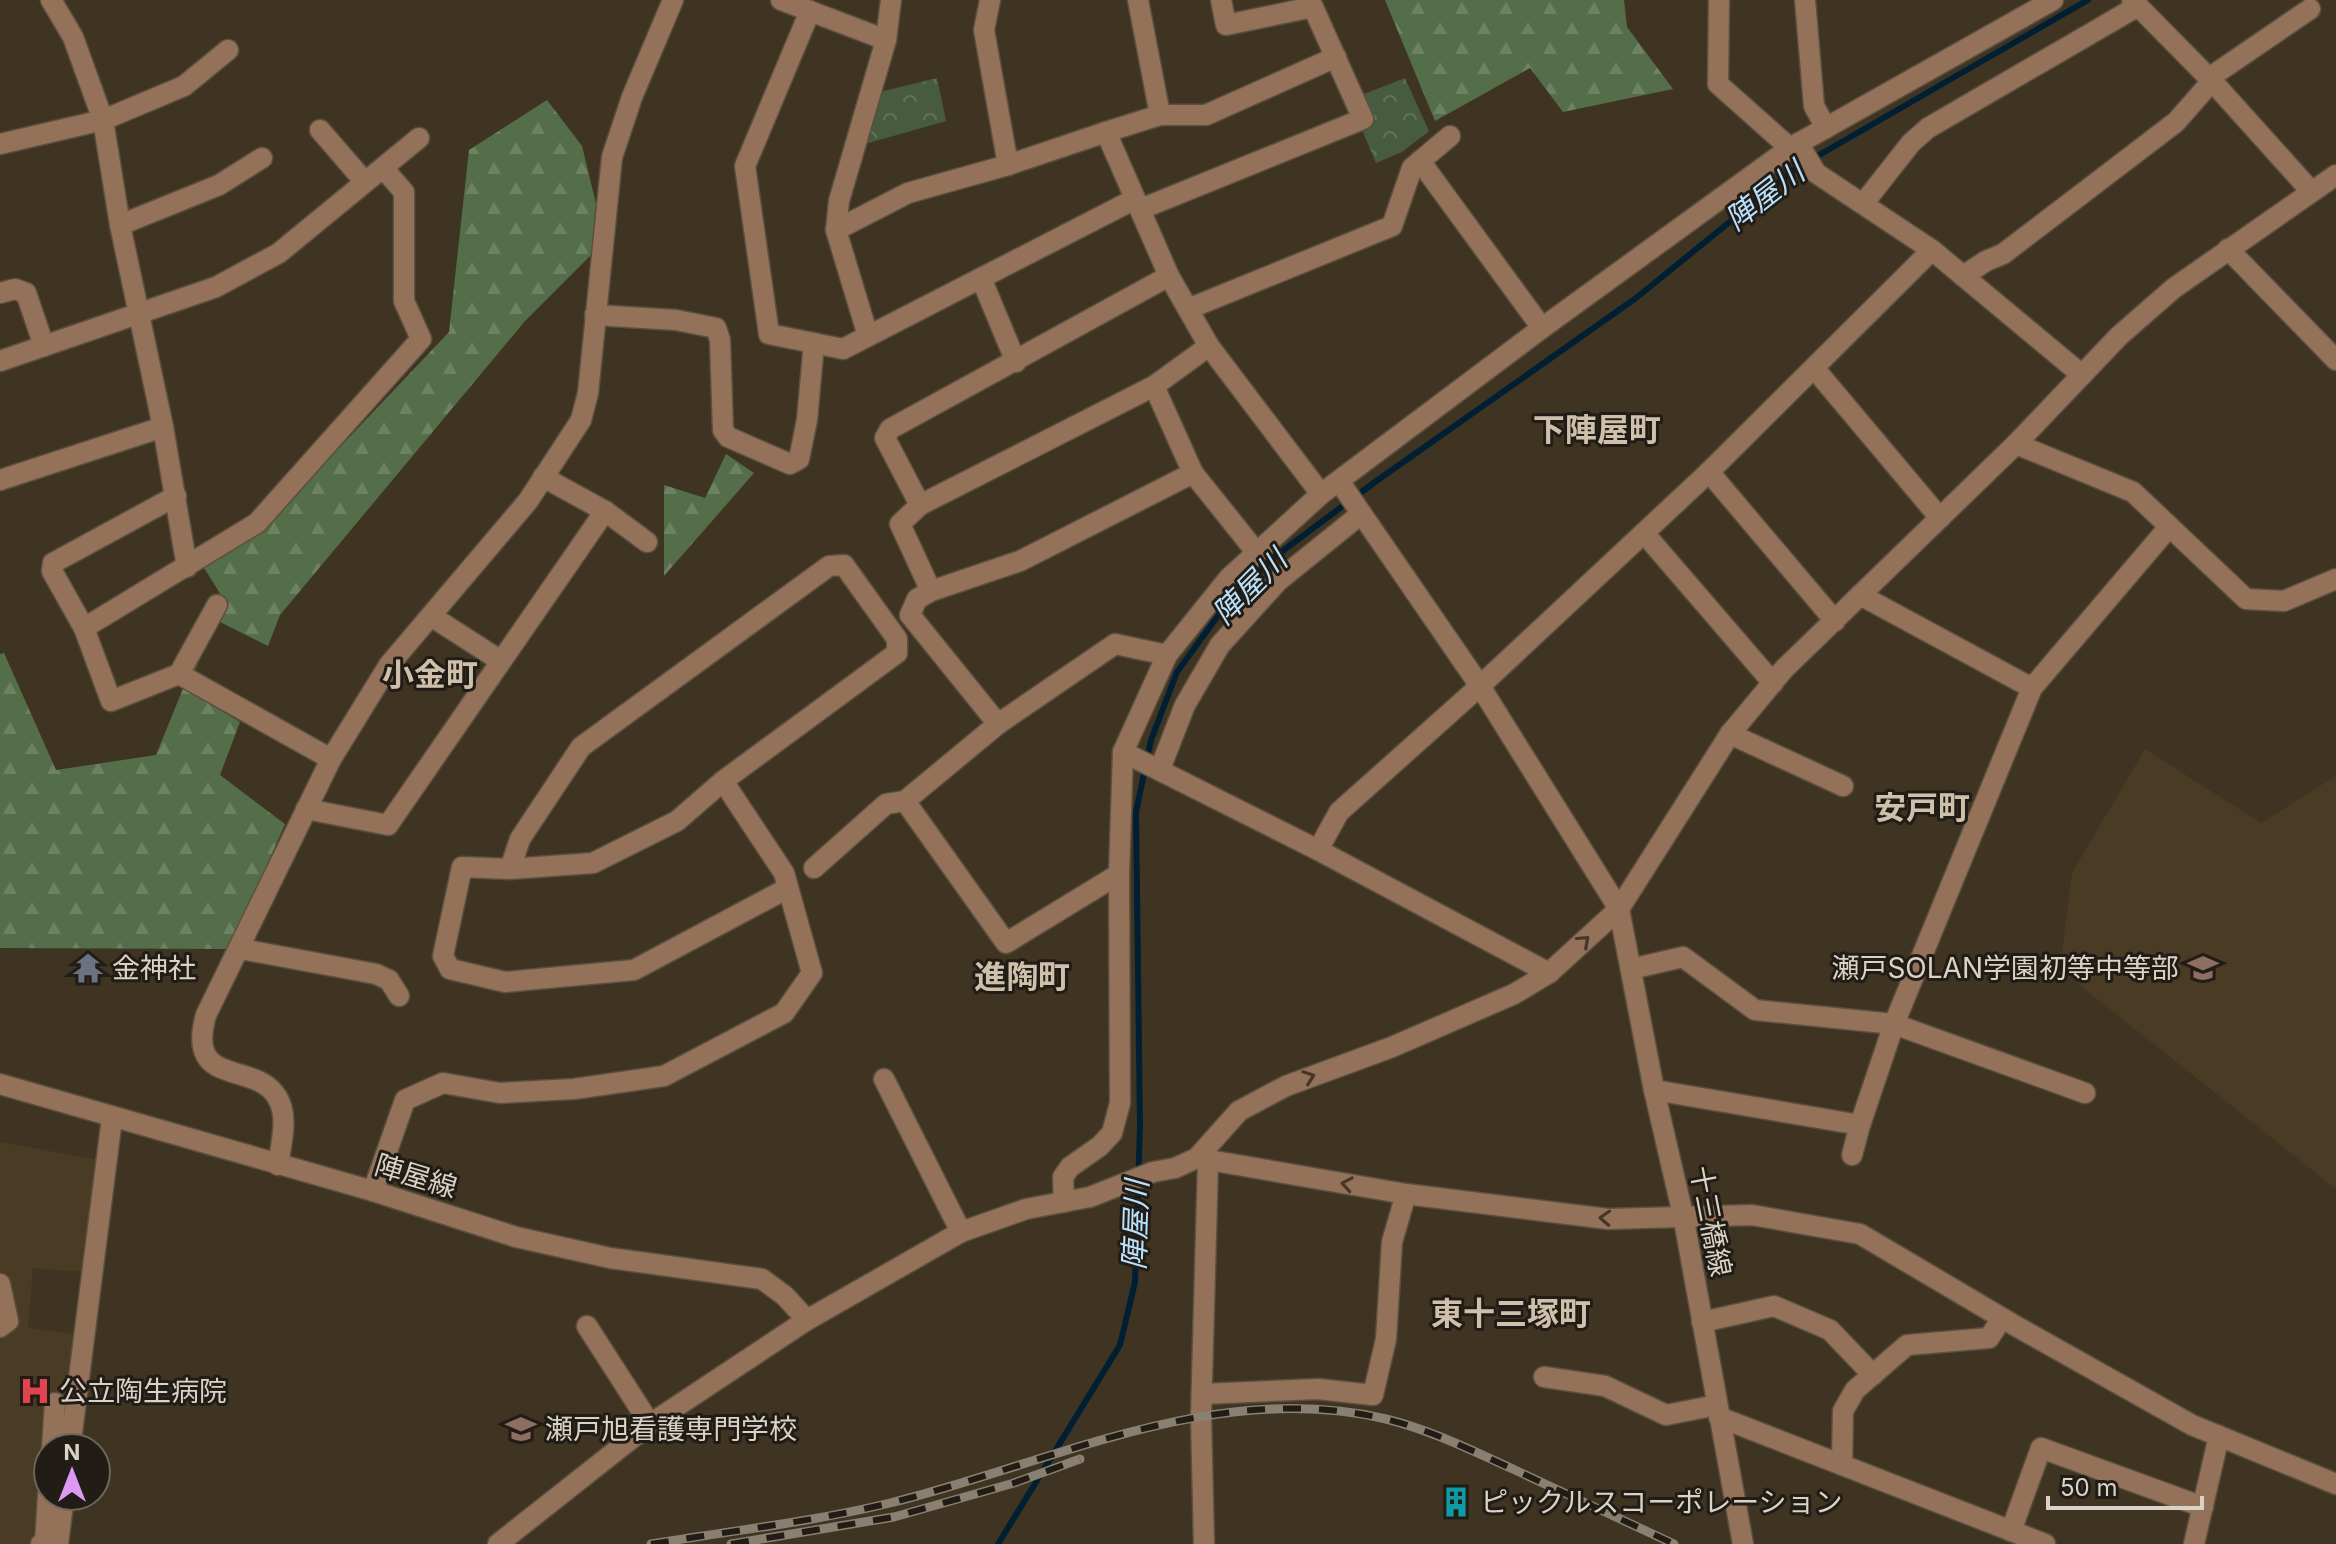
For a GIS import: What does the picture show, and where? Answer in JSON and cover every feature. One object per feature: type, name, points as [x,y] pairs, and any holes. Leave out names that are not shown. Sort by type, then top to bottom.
[{"type":"street","points":[[51,0],[73,37],[103,120],[120,225],[163,427],[187,567]]},
{"type":"street","points":[[278,1165],[283,1126],[278,1098],[266,1085],[218,1067],[203,1051],[201,1032],[206,1015],[241,949],[331,759],[389,665],[528,501],[581,420],[588,393],[612,157],[632,97],[673,0]]},
{"type":"street","points":[[781,0],[886,40]]},
{"type":"street","points":[[868,336],[836,230],[839,201],[886,40],[891,0]]},
{"type":"street","points":[[990,0],[984,30],[1008,165]]},
{"type":"street","points":[[1138,0],[1160,115]]},
{"type":"street","points":[[810,11],[745,166],[769,334],[843,349],[981,278],[1138,204],[1363,119],[1313,7],[1226,25],[1221,0]]},
{"type":"street","points":[[1719,0],[1718,84],[1797,147],[1816,173],[1932,250],[2082,375]]},
{"type":"street","points":[[1805,0],[1814,106],[1826,128]]},
{"type":"street","points":[[1064,1202],[1063,1177],[1070,1167],[1100,1146],[1112,1133],[1120,1103],[1119,874],[1128,754],[1167,655],[1229,578],[1321,494],[1342,486],[1542,328],[1797,147],[2053,0]]},
{"type":"street","points":[[1863,204],[1911,143],[1928,128],[2135,3],[2211,80],[2310,190]]},
{"type":"street","points":[[1963,276],[2003,254],[2169,128],[2211,80],[2310,9]]},
{"type":"street","points":[[0,144],[103,120],[184,86],[228,50]]},
{"type":"street","points":[[836,230],[908,193],[1008,165],[1160,115],[1206,115],[1336,57]]},
{"type":"street","points":[[320,130],[365,182]]},
{"type":"street","points":[[1106,132],[1169,276],[1209,346],[1321,494]]},
{"type":"street","points":[[1188,309],[1392,226],[1412,168],[1450,136]]},
{"type":"street","points":[[0,361],[216,287],[279,253],[419,138]]},
{"type":"street","points":[[120,225],[219,185],[262,158]]},
{"type":"street","points":[[1420,161],[1542,328]]},
{"type":"street","points":[[84,628],[257,523],[421,339],[404,301],[404,192],[383,168]]},
{"type":"street","points":[[1204,1544],[1203,1159],[1239,1111],[1286,1086],[1392,1047],[1514,994],[1549,973],[1619,909],[1730,734],[1773,683],[2016,444],[2119,336],[2163,297],[2310,190],[2336,175]]},
{"type":"street","points":[[2228,249],[2336,360]]},
{"type":"street","points":[[1318,850],[1339,812],[1480,686],[1709,472],[1932,250]]},
{"type":"street","points":[[920,505],[885,438],[890,429],[1169,276]]},
{"type":"street","points":[[981,278],[1016,362]]},
{"type":"street","points":[[0,293],[15,289],[26,293],[44,346]]},
{"type":"street","points":[[595,315],[676,320],[716,328],[720,340],[723,430],[728,437],[790,464],[795,464],[799,459],[807,420],[814,343]]},
{"type":"street","points":[[931,591],[900,524],[920,505],[1154,386],[1209,346]]},
{"type":"street","points":[[1814,368],[1940,518]]},
{"type":"street","points":[[1154,386],[1193,473],[1257,553]]},
{"type":"street","points":[[0,480],[163,427]]},
{"type":"street","points":[[2016,444],[2133,492],[2246,599],[2284,601],[2336,579]]},
{"type":"street","points":[[1709,472],[1835,621]]},
{"type":"street","points":[[998,724],[910,615],[917,599],[931,591],[1020,561],[1193,473]]},
{"type":"street","points":[[543,477],[605,511],[647,542]]},
{"type":"street","points":[[1342,486],[1480,686],[1619,909]]},
{"type":"street","points":[[176,496],[53,563],[52,571],[84,628],[111,701],[179,674],[217,605]]},
{"type":"street","points":[[306,809],[388,825],[605,511]]},
{"type":"street","points":[[1157,767],[1185,705],[1220,645],[1278,581],[1360,512]]},
{"type":"street","points":[[1852,1155],[1894,1024],[2032,688],[2169,527]]},
{"type":"street","points":[[1644,533],[1773,683]]},
{"type":"street","points":[[510,869],[520,839],[581,747],[829,566],[844,565],[897,639],[897,653],[723,781],[677,821],[593,863],[510,869],[462,867],[443,956],[450,969],[505,982],[634,970],[788,888]]},
{"type":"street","points":[[1860,595],[2032,688]]},
{"type":"street","points":[[431,616],[501,661]]},
{"type":"street","points":[[814,868],[886,804],[905,801],[998,724],[1115,644],[1167,655]]},
{"type":"street","points":[[179,674],[331,759]]},
{"type":"street","points":[[1730,734],[1843,786]]},
{"type":"street","points":[[1128,754],[1318,850],[1549,973]]},
{"type":"street","points":[[373,1191],[405,1100],[443,1083],[500,1093],[574,1089],[664,1076],[784,1013],[812,973],[784,873],[723,781]]},
{"type":"street","points":[[905,801],[1006,943],[1119,874]]},
{"type":"street","name":"十三橋線","points":[[1619,909],[1654,1090],[1683,1215],[1743,1544]]},
{"type":"street","points":[[241,949],[376,974],[389,980],[399,996]]},
{"type":"street","points":[[1631,969],[1683,957],[1755,1010],[1894,1024],[2085,1093]]},
{"type":"street","points":[[884,1079],[961,1232]]},
{"type":"street","name":"陣屋線","points":[[0,1084],[373,1191],[516,1237],[610,1258],[762,1279],[785,1296],[807,1320]]},
{"type":"street","points":[[1654,1090],[1860,1125]]},
{"type":"street","points":[[72,1432],[112,1118]]},
{"type":"street","points":[[498,1544],[650,1424],[807,1320],[961,1232],[1026,1209],[1090,1197],[1153,1172],[1203,1159],[1406,1194],[1608,1219],[1752,1215],[1860,1234],[2192,1425],[2336,1484]]},
{"type":"street","points":[[1202,1394],[1318,1389],[1373,1395],[1386,1339],[1392,1242],[1406,1194]]},
{"type":"street","points":[[0,1284],[8,1321],[0,1327]]},
{"type":"street","points":[[1702,1322],[1774,1306],[1830,1330],[1873,1375]]},
{"type":"street","points":[[1842,1464],[1843,1411],[1855,1390],[1907,1345],[1989,1338],[2002,1318]]},
{"type":"street","points":[[587,1326],[650,1424]]},
{"type":"street","points":[[1544,1377],[1605,1386],[1666,1415],[1718,1411],[2037,1543]]},
{"type":"street","points":[[53,1432],[55,1403]]},
{"type":"street","points":[[2194,1544],[2219,1436]]},
{"type":"street","points":[[2011,1531],[2041,1448],[2203,1507]]},
{"type":"street","points":[[41,1544],[45,1543],[47,1512]]},
{"type":"street","points":[[58,1544],[62,1512]]},
{"type":"shaded area","name":"瀬戸SOLAN学園初等中等部","points":[[2145,749],[2261,823],[2336,776],[2336,1189],[2077,983],[2062,952],[2072,873]]},
{"type":"shaded area","name":"公立陶生病院","points":[[0,1142],[99,1160],[83,1272],[33,1268],[28,1328],[74,1334],[65,1432],[32,1432],[32,1512],[50,1512],[55,1544],[0,1544]]},
{"type":"green space","points":[[1385,0],[1624,0],[1627,27],[1673,89],[1563,112],[1530,68],[1435,121]]},
{"type":"green space","points":[[937,78],[946,121],[865,144],[880,92]]},
{"type":"green space","points":[[1405,78],[1429,131],[1402,152],[1376,163],[1360,125],[1359,96]]},
{"type":"green space","points":[[547,100],[582,146],[605,241],[525,321],[280,615],[268,646],[216,620],[187,690],[240,722],[220,775],[285,824],[230,949],[0,948],[0,654],[4,653],[56,770],[156,755],[221,595],[204,568],[265,526],[449,332],[469,150]]},
{"type":"green space","points":[[726,454],[754,473],[664,576],[664,485],[705,498]]},
{"type":"waterway","name":"陣屋川","points":[[998,1544],[1120,1345],[1135,1282],[1140,1126],[1136,812],[1151,740],[1177,672],[1220,613],[1269,561],[1375,482],[1636,298],[1795,169],[2088,0]]},
{"type":"railway","points":[[651,1544],[861,1510],[1073,1448],[1197,1417],[1259,1410],[1322,1409],[1386,1419],[1436,1435],[1674,1544]]},
{"type":"railway","points":[[731,1544],[894,1517],[1014,1483],[1080,1459]]},
{"type":"place","name":"金神社","points":[[88,968]]},
{"type":"place","name":"瀬戸SOLAN学園初等中等部","points":[[2203,968]]},
{"type":"place","name":"公立陶生病院","points":[[35,1391]]},
{"type":"place","name":"瀬戸旭看護専門学校","points":[[521,1429]]},
{"type":"place","name":"ピックルスコーポレーション","points":[[1456,1502]]},
{"type":"district","name":"下陣屋町","points":[[1597,430]]},
{"type":"district","name":"小金町","points":[[430,675]]},
{"type":"district","name":"安戸町","points":[[1922,808]]},
{"type":"district","name":"進陶町","points":[[1022,977]]},
{"type":"district","name":"東十三塚町","points":[[1511,1314]]}]
